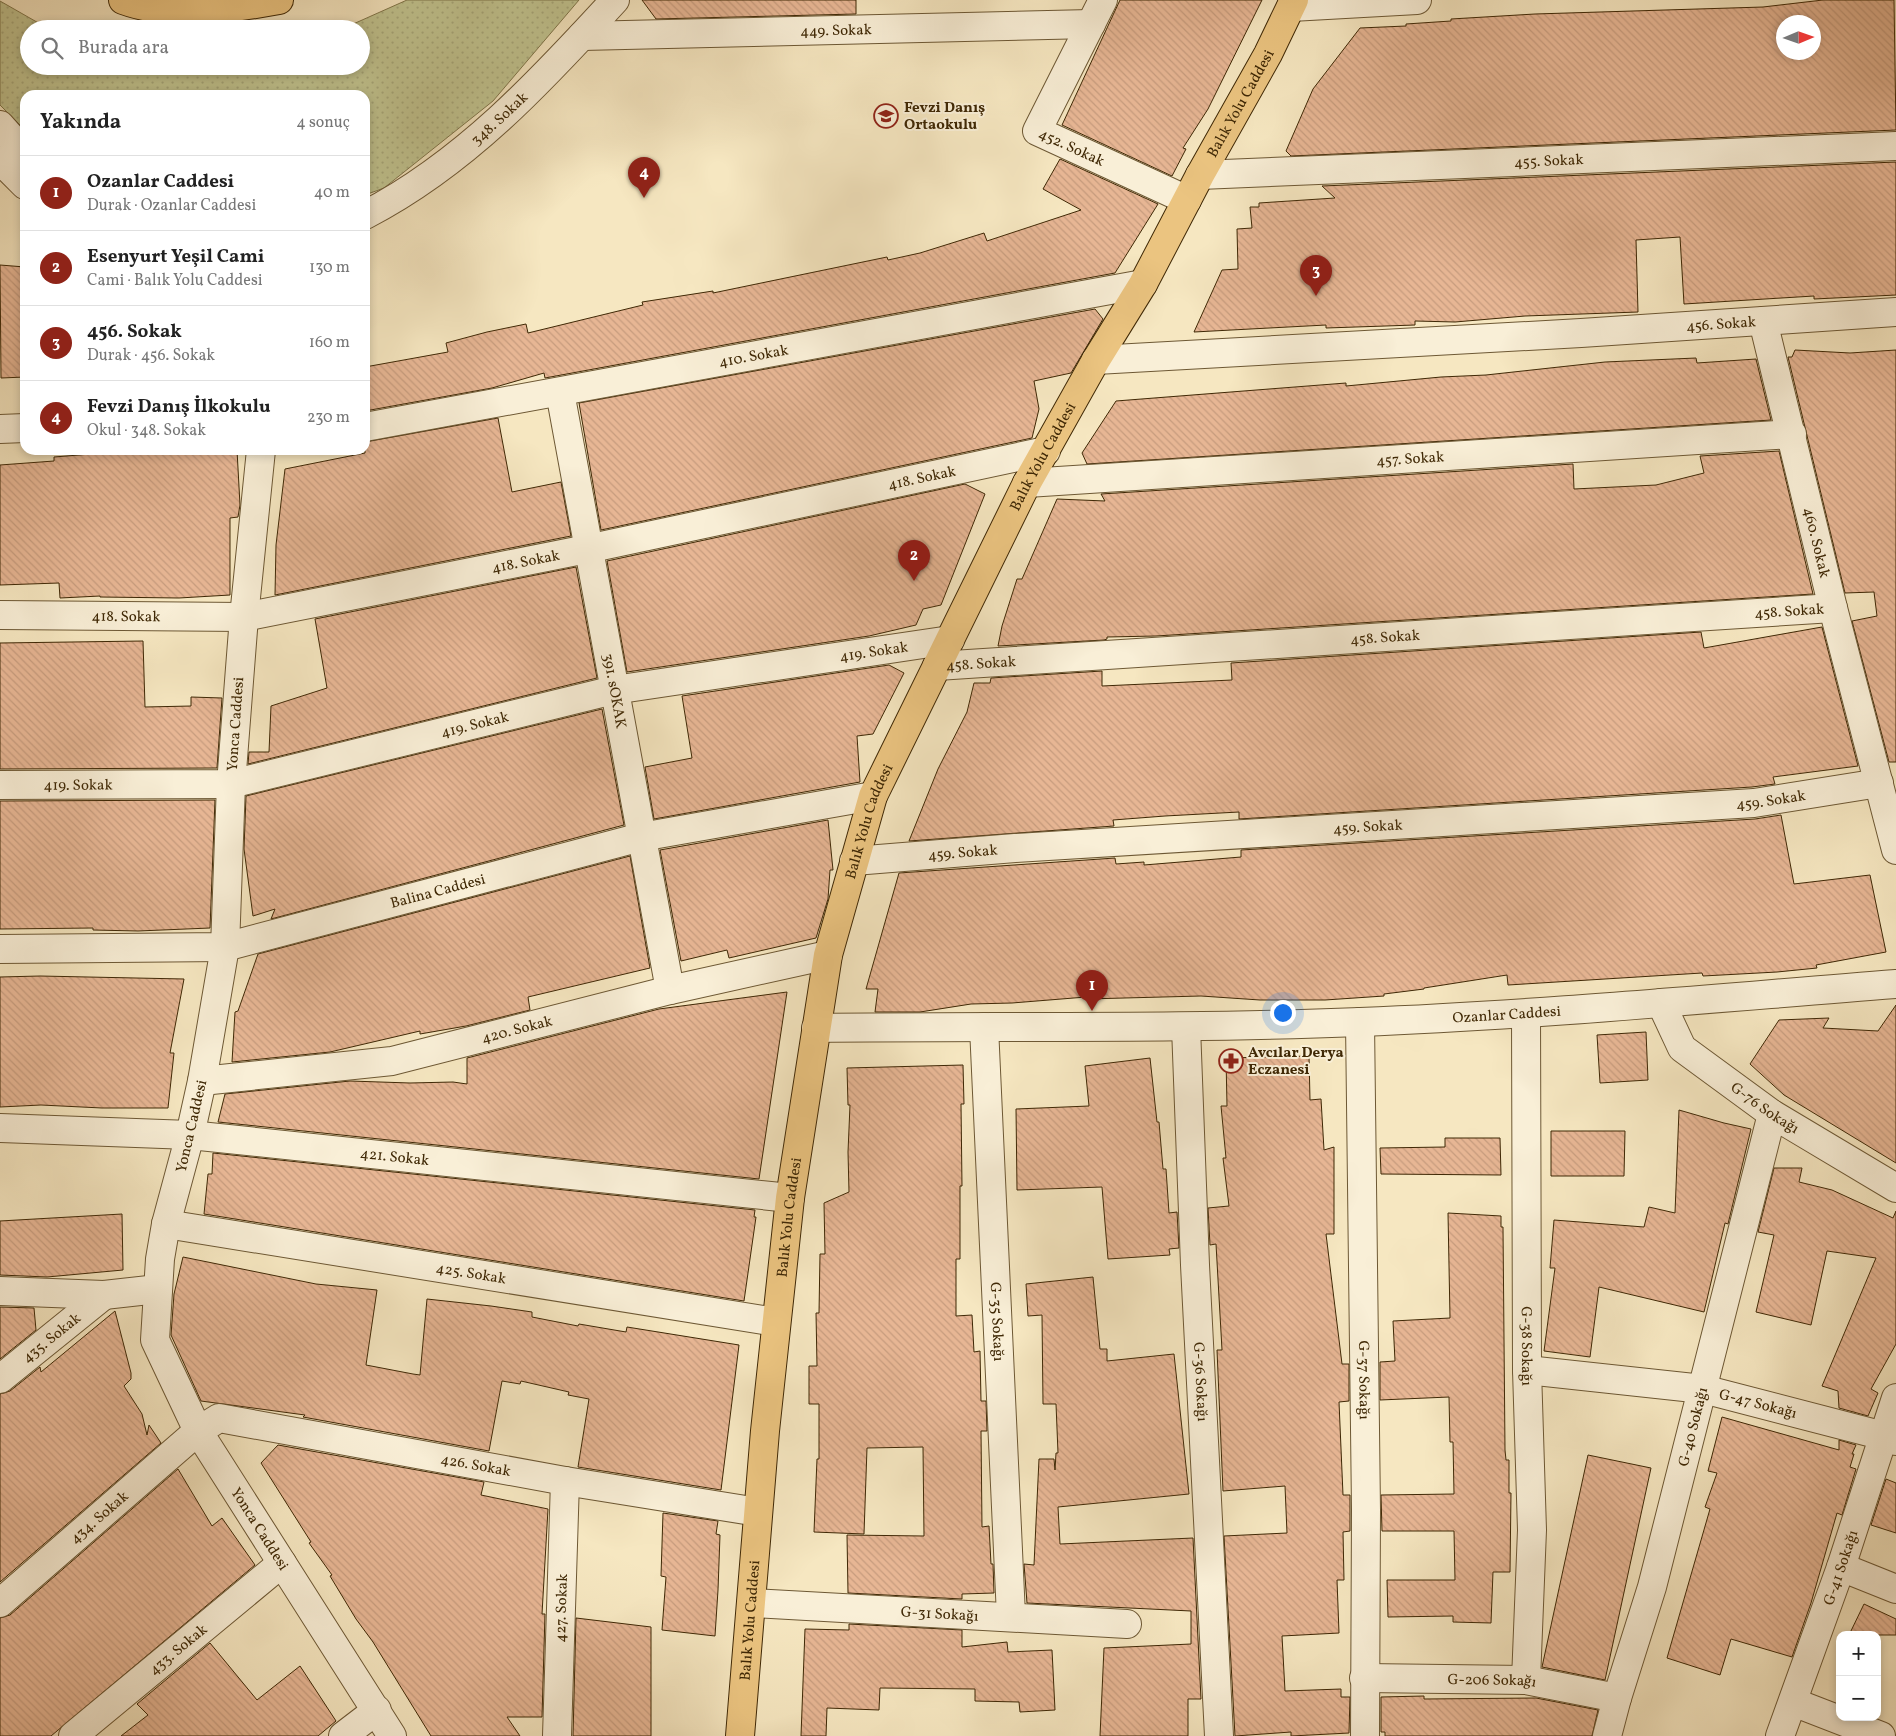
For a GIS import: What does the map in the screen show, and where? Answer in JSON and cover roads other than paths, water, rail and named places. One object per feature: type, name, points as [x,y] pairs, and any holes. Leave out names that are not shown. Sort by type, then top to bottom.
[{"type":"main road","points":[[123,0],[134,4],[182,11],[245,6],[280,0]]},
{"type":"main road","name":"Balık Yolu Caddesi","points":[[740,1736],[758,1512],[790,1198],[828,955],[873,796],[1027,483],[1096,360],[1143,284],[1200,175],[1268,54],[1292,3]]},
{"type":"street","name":"348. Sokak","points":[[370,212],[439,168],[493,126],[536,84],[615,0]]},
{"type":"street","name":"452. Sokak","points":[[1103,0],[1037,131],[1187,200]]},
{"type":"street","points":[[1292,3],[1418,0]]},
{"type":"street","name":"449. Sokak","points":[[582,36],[1091,24]]},
{"type":"street","points":[[0,125],[20,147]]},
{"type":"street","name":"455. Sokak","points":[[1200,175],[1896,146]]},
{"type":"street","points":[[0,160],[20,181]]},
{"type":"street","name":"410. Sokak","points":[[370,426],[1143,284]]},
{"type":"street","name":"456. Sokak","points":[[1096,360],[1763,322],[1896,312]]},
{"type":"street","name":"460. Sokak","points":[[1763,322],[1792,434],[1833,608],[1896,850]]},
{"type":"street","name":"391. sOKAK","points":[[560,392],[587,549],[670,990]]},
{"type":"street","points":[[0,429],[20,428]]},
{"type":"street","name":"457. Sokak","points":[[1027,483],[1792,434]]},
{"type":"street","name":"418. Sokak","points":[[0,614],[244,617],[587,549],[1046,451]]},
{"type":"street","name":"Yonca Caddesi","points":[[260,455],[244,617],[231,784],[225,947],[202,1081],[190,1135],[166,1224],[160,1259],[154,1340],[198,1431],[392,1736]]},
{"type":"street","name":"458. Sokak","points":[[937,666],[1833,608]]},
{"type":"street","name":"419. Sokak","points":[[0,785],[231,784],[614,690],[950,640]]},
{"type":"street","name":"459. Sokak","points":[[854,861],[1015,848],[1754,803],[1879,783]]},
{"type":"street","name":"Balina Caddesi","points":[[0,949],[225,947],[641,837],[873,796]]},
{"type":"street","name":"420. Sokak","points":[[202,1081],[392,1061],[670,990],[828,955]]},
{"type":"street","name":"Ozanlar Caddesi","points":[[816,1028],[984,1026],[1186,1027],[1360,1022],[1526,1014],[1896,984]]},
{"type":"street","name":"G-76 Sokağı","points":[[1661,1003],[1682,1048],[1772,1114],[1896,1188]]},
{"type":"street","name":"G-38 Sokağı","points":[[1526,1014],[1527,1370],[1532,1530],[1526,1680]]},
{"type":"street","name":"G-37 Sokağı","points":[[1360,1022],[1366,1510],[1365,1736]]},
{"type":"street","name":"G-35 Sokağı","points":[[984,1026],[1011,1616]]},
{"type":"street","name":"G-36 Sokağı","points":[[1186,1027],[1195,1265],[1219,1736]]},
{"type":"street","name":"G-40 Sokağı","points":[[1607,1736],[1652,1586],[1772,1114]]},
{"type":"street","name":"421. Sokak","points":[[0,1128],[190,1135],[790,1198]]},
{"type":"street","name":"425. Sokak","points":[[166,1224],[776,1322]]},
{"type":"street","points":[[0,1291],[104,1295],[158,1289]]},
{"type":"street","name":"435. Sokak","points":[[0,1379],[104,1295]]},
{"type":"street","name":"G-47 Sokağı","points":[[1527,1370],[1703,1389],[1890,1438]]},
{"type":"street","name":"G-41 Sokağı","points":[[1780,1736],[1890,1438],[1896,1398]]},
{"type":"street","name":"426. Sokak","points":[[198,1431],[219,1418],[565,1481],[758,1512]]},
{"type":"street","name":"434. Sokak","points":[[0,1603],[198,1431]]},
{"type":"street","name":"427. Sokak","points":[[557,1736],[565,1481]]},
{"type":"street","name":"433. Sokak","points":[[73,1736],[282,1563]]},
{"type":"street","points":[[1841,1567],[1896,1589]]},
{"type":"street","name":"G-31 Sokağı","points":[[752,1603],[1011,1616],[1127,1624]]},
{"type":"street","name":"G-206 Sokağı","points":[[1364,1678],[1526,1680],[1617,1698]]},
{"type":"street","points":[[1793,1702],[1881,1736]]},
{"type":"street","points":[[343,1736],[377,1710]]},
{"type":"place","name":"Fevzi Danış Ortaokulu","points":[[886,116]]},
{"type":"place","name":"Fevzi Danış İlkokulu","points":[[644,198]]},
{"type":"place","name":"456. Sokak","points":[[1316,296]]},
{"type":"place","name":"Esenyurt Yeşil Cami","points":[[914,581]]},
{"type":"place","name":"Ozanlar Caddesi","points":[[1092,1011]]},
{"type":"place","name":"Avcılar Derya Eczanesi","points":[[1231,1061]]}]
